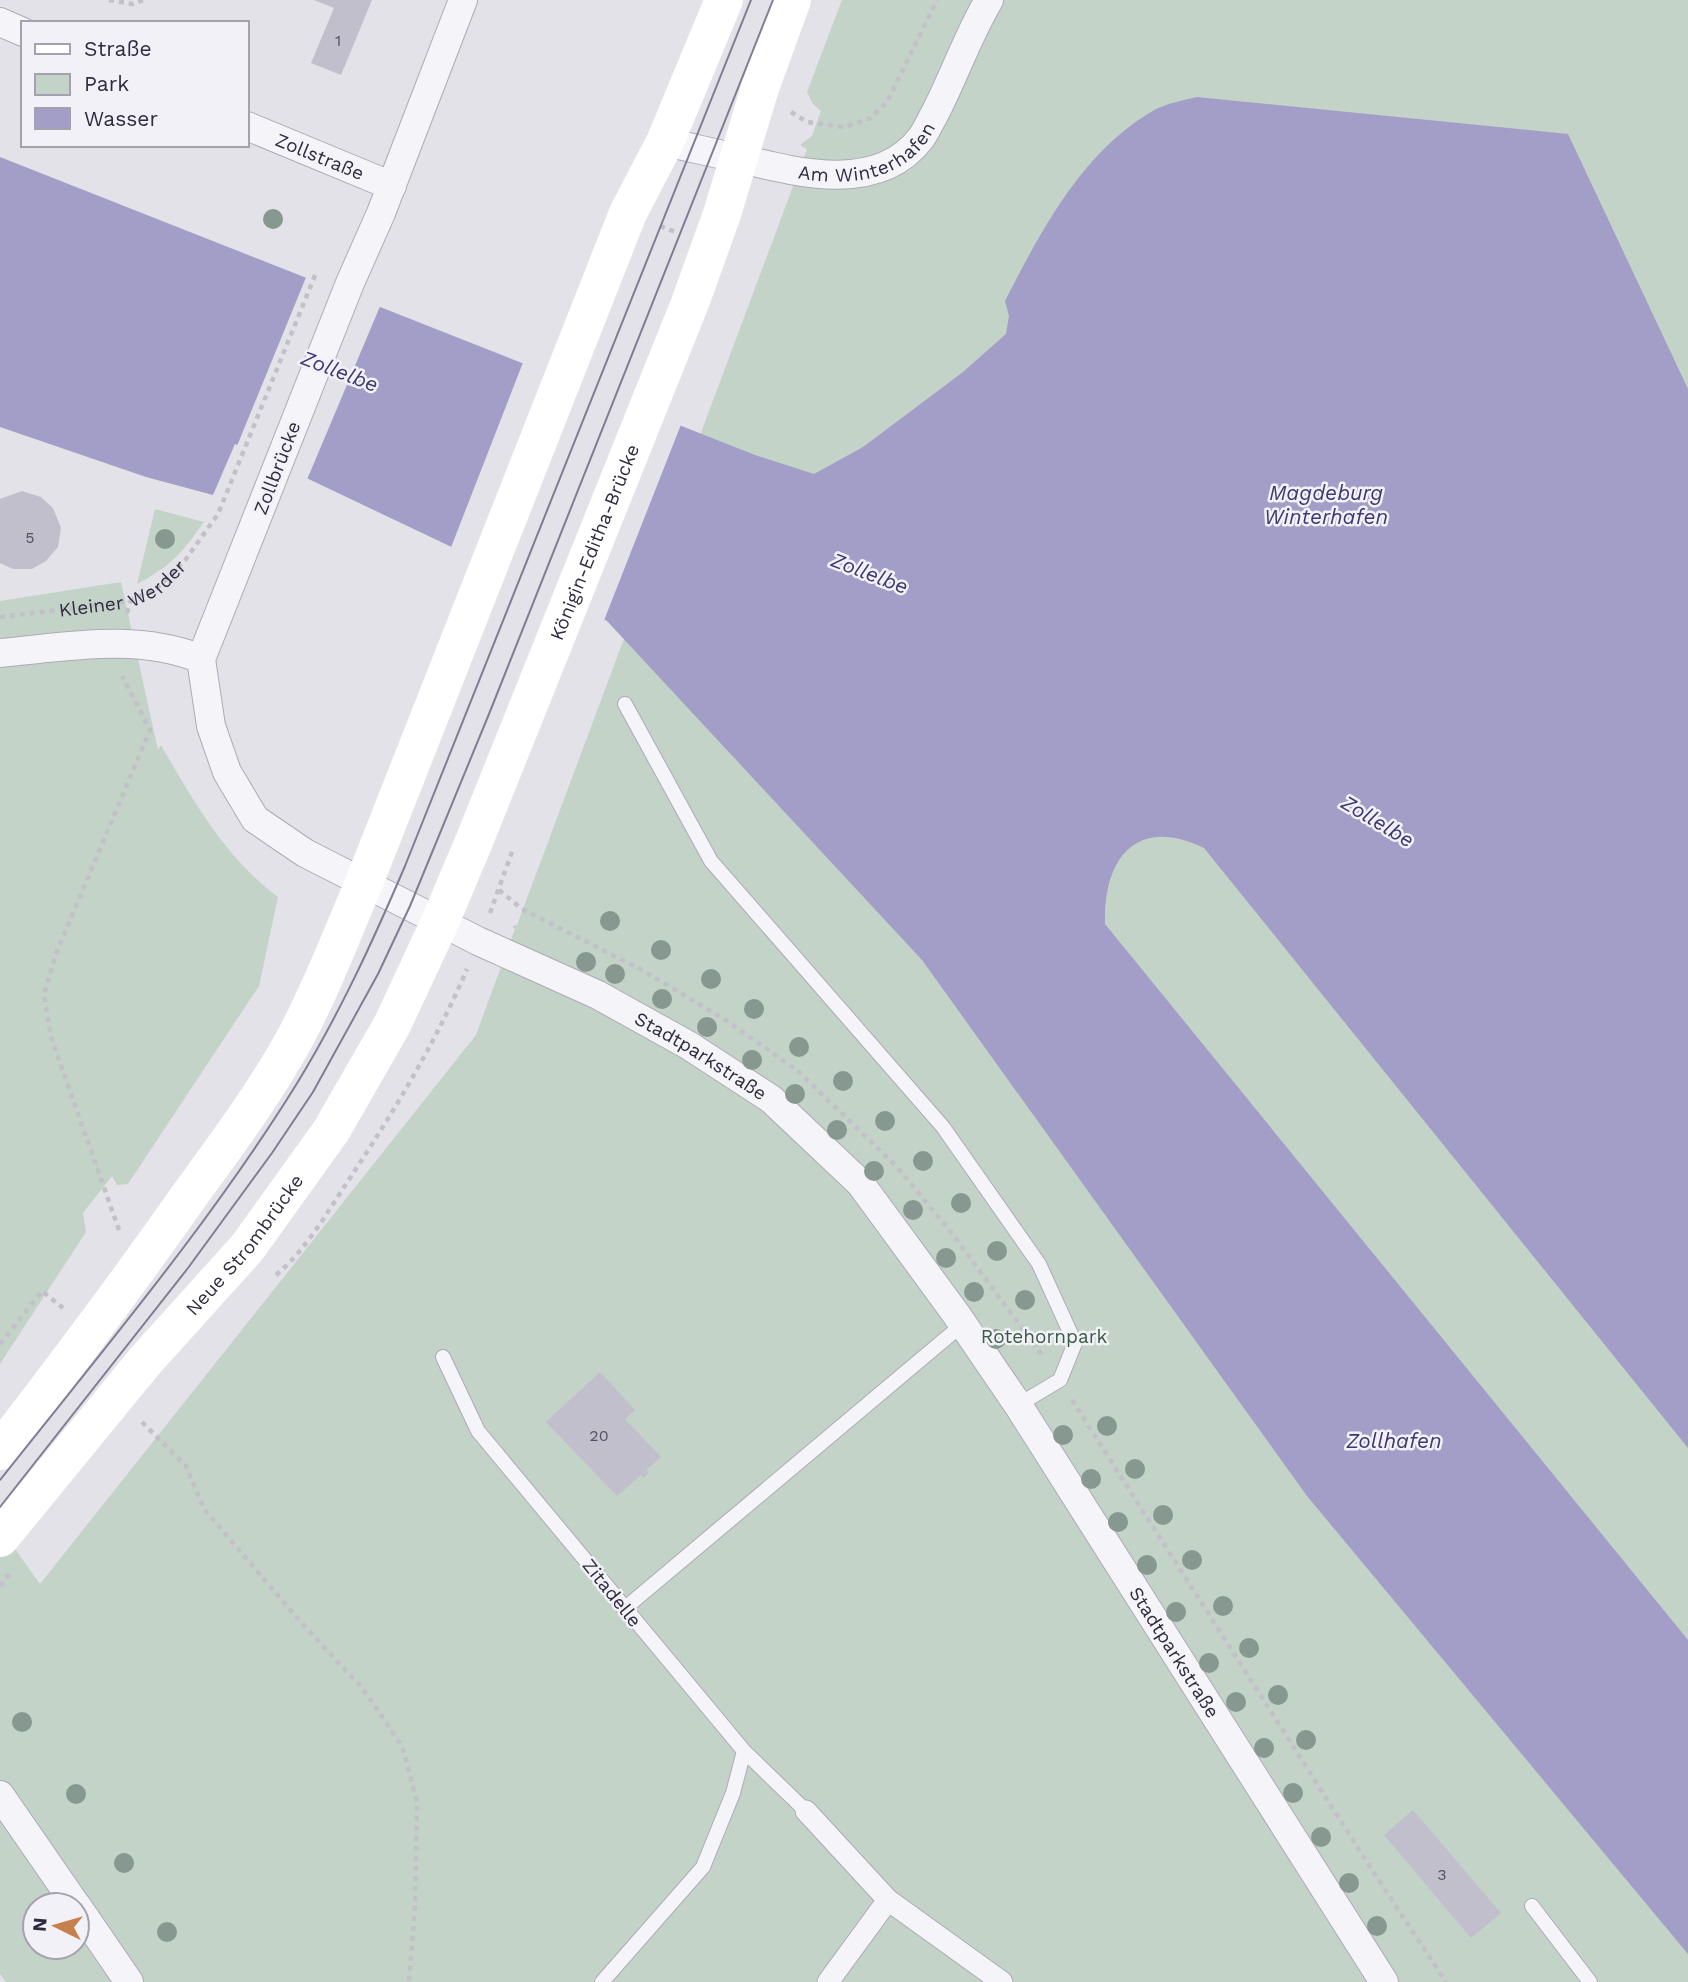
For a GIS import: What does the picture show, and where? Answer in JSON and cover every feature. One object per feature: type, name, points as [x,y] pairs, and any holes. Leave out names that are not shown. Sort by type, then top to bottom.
[{"type":"main road","points":[[0,1451],[102,1319],[264,1088],[295,1038],[364,883],[628,213],[665,142],[724,0]]},
{"type":"main road","name":"Königin-Editha-Brücke","points":[[440,922],[690,303],[722,214],[760,88],[792,0]]},
{"type":"main road","name":"Neue Strombrücke","points":[[5,1532],[145,1361],[247,1248],[316,1152],[361,1081],[392,1025],[440,922]]},
{"type":"street","name":"Zollbrücke","points":[[201,659],[350,283],[392,186],[463,0]]},
{"type":"street","name":"Am Winterhafen","points":[[665,142],[795,171],[833,176],[865,173],[895,161],[921,139],[943,97],[974,25],[989,0]]},
{"type":"street","points":[[0,22],[21,31]]},
{"type":"street","name":"Zollstraße","points":[[248,126],[392,186]]},
{"type":"street","name":"Kleiner Werder","points":[[0,653],[121,643],[152,646],[201,659]]},
{"type":"street","points":[[201,659],[211,726],[227,772],[255,819],[305,853],[364,883]]},
{"type":"street","name":"Stadtparkstraße","points":[[364,883],[440,922],[598,995],[688,1045],[771,1099],[860,1183],[963,1324],[1018,1405],[1384,1982]]},
{"type":"street","points":[[0,1795],[66,1891]]},
{"type":"street","points":[[807,1811],[888,1900],[1002,1982]]},
{"type":"street","points":[[828,1982],[888,1900]]},
{"type":"street","points":[[91,1928],[129,1982]]},
{"type":"lane","points":[[625,704],[711,861],[943,1127],[1039,1264],[1075,1343],[1060,1380],[1018,1405]]},
{"type":"lane","points":[[624,1608],[963,1324]]},
{"type":"lane","name":"Zitadelle","points":[[443,1357],[478,1431],[744,1751],[807,1811]]},
{"type":"lane","points":[[601,1982],[703,1867],[733,1793],[744,1751]]},
{"type":"lane","points":[[1532,1906],[1590,1982]]},
{"type":"path","points":[[109,0],[133,4],[143,0]]},
{"type":"path","points":[[784,108],[807,122],[844,127],[871,118],[887,102],[937,0]]},
{"type":"path","points":[[628,213],[710,246]]},
{"type":"path","name":"Kleiner Werder","points":[[0,617],[130,601],[157,588],[186,559],[218,514],[228,492],[316,272]]},
{"type":"path","points":[[129,1224],[122,1236],[51,1037],[44,995],[55,956],[150,730],[117,668],[130,601]]},
{"type":"path","points":[[475,839],[513,855]]},
{"type":"path","points":[[0,1344],[42,1291],[70,1313]]},
{"type":"path","points":[[1068,1394],[1446,1982]]},
{"type":"path","points":[[136,1417],[186,1466],[204,1509],[298,1619],[363,1689],[402,1746],[417,1802],[415,1906],[409,1982]]},
{"type":"green space","name":"Rotehornpark","points":[[842,0],[1688,0],[1688,1982],[6,1982],[0,1974],[0,1528],[40,1584],[476,1035],[515,929],[512,926],[517,925],[807,149],[800,145],[812,136],[821,111],[813,104],[807,92]]},
{"type":"green space","points":[[155,509],[204,522],[175,558],[137,584]]},
{"type":"green space","points":[[121,582],[158,750],[161,745],[198,807],[227,847],[278,897],[259,986],[128,1184],[117,1185],[112,1176],[83,1213],[86,1232],[0,1364],[0,601]]},
{"type":"water","name":"Magdeburg Winterhafen","points":[[1197,97],[1568,134],[1688,389],[1688,1448],[1204,848],[1180,839],[1160,837],[1142,840],[1128,849],[1110,880],[1105,924],[1688,1640],[1688,1954],[1307,1496],[922,960],[607,621],[235,444],[213,495],[146,477],[0,427],[0,157],[755,455],[814,474],[863,447],[963,372],[1006,334],[1009,316],[1005,301],[1050,219],[1086,169],[1130,126],[1156,109]]},
{"type":"pier","points":[[307,275],[381,304],[306,482],[236,448]]},
{"type":"pier","points":[[524,360],[682,422],[603,623],[450,550]]},
{"type":"building","points":[[314,0],[372,0],[341,75],[311,63],[334,8]]},
{"type":"building","points":[[22,491],[41,497],[53,508],[61,528],[58,547],[46,561],[32,569],[13,569],[0,563],[0,499]]},
{"type":"building","points":[[600,1372],[635,1410],[625,1419],[661,1457],[646,1470],[649,1473],[643,1478],[641,1475],[617,1496],[546,1422]]},
{"type":"building","points":[[1413,1810],[1501,1913],[1471,1938],[1384,1835]]},
{"type":"tram line","points":[[0,1480],[154,1287],[227,1188],[296,1085],[341,1005],[405,866],[751,0]]},
{"type":"tram line","points":[[0,1507],[188,1268],[272,1153],[313,1092],[378,974],[410,906],[489,714],[773,0]]},
{"type":"water label","name":"Zollelbe","points":[[340,371]]},
{"type":"water label","name":"Zollelbe","points":[[870,573]]},
{"type":"water label","name":"Zollelbe","points":[[1378,821]]},
{"type":"water label","name":"Zollhafen","points":[[1394,1440]]}]
